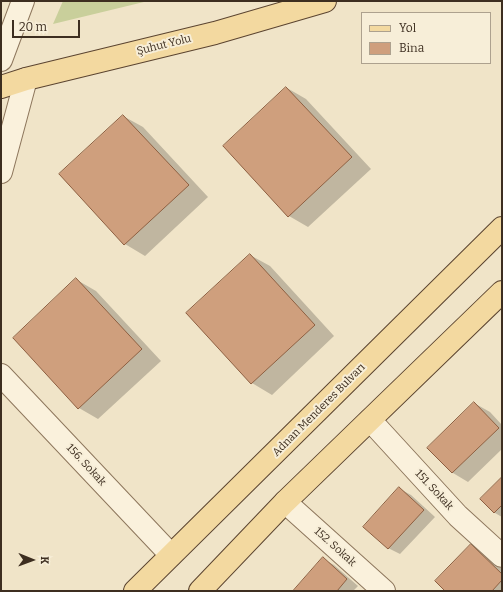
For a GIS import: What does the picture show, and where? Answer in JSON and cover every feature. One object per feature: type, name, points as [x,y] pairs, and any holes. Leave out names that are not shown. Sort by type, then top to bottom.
[{"type":"main road","name":"Şuhut Yolu","points":[[1,87],[26,79],[215,33],[326,1]]},
{"type":"main road","name":"Adnan Menderes Bulvarı","points":[[135,591],[502,228]]},
{"type":"main road","points":[[200,591],[285,502],[370,420],[499,301]]},
{"type":"street","points":[[1,60],[23,1]]},
{"type":"street","points":[[1,172],[26,79]]},
{"type":"street","name":"156. Sokak","points":[[1,375],[171,556]]},
{"type":"street","name":"151. Sokak","points":[[370,420],[458,516],[502,556]]},
{"type":"street","name":"152. Sokak","points":[[285,502],[384,591]]},
{"type":"green space","points":[[63,1],[148,1],[53,24]]},
{"type":"building","points":[[286,87],[352,157],[288,217],[223,146]]},
{"type":"building","points":[[123,115],[189,185],[124,245],[59,174]]},
{"type":"building","points":[[250,254],[315,325],[251,384],[186,313]]},
{"type":"building","points":[[76,278],[142,349],[78,409],[13,338]]},
{"type":"building","points":[[474,402],[499,428],[452,473],[427,448]]},
{"type":"building","points":[[502,477],[502,505],[494,513],[480,499]]},
{"type":"building","points":[[399,487],[424,510],[388,549],[363,527]]},
{"type":"building","points":[[471,544],[502,574],[502,580],[492,591],[445,591],[435,581]]},
{"type":"building","points":[[323,557],[347,579],[337,591],[293,591]]}]
